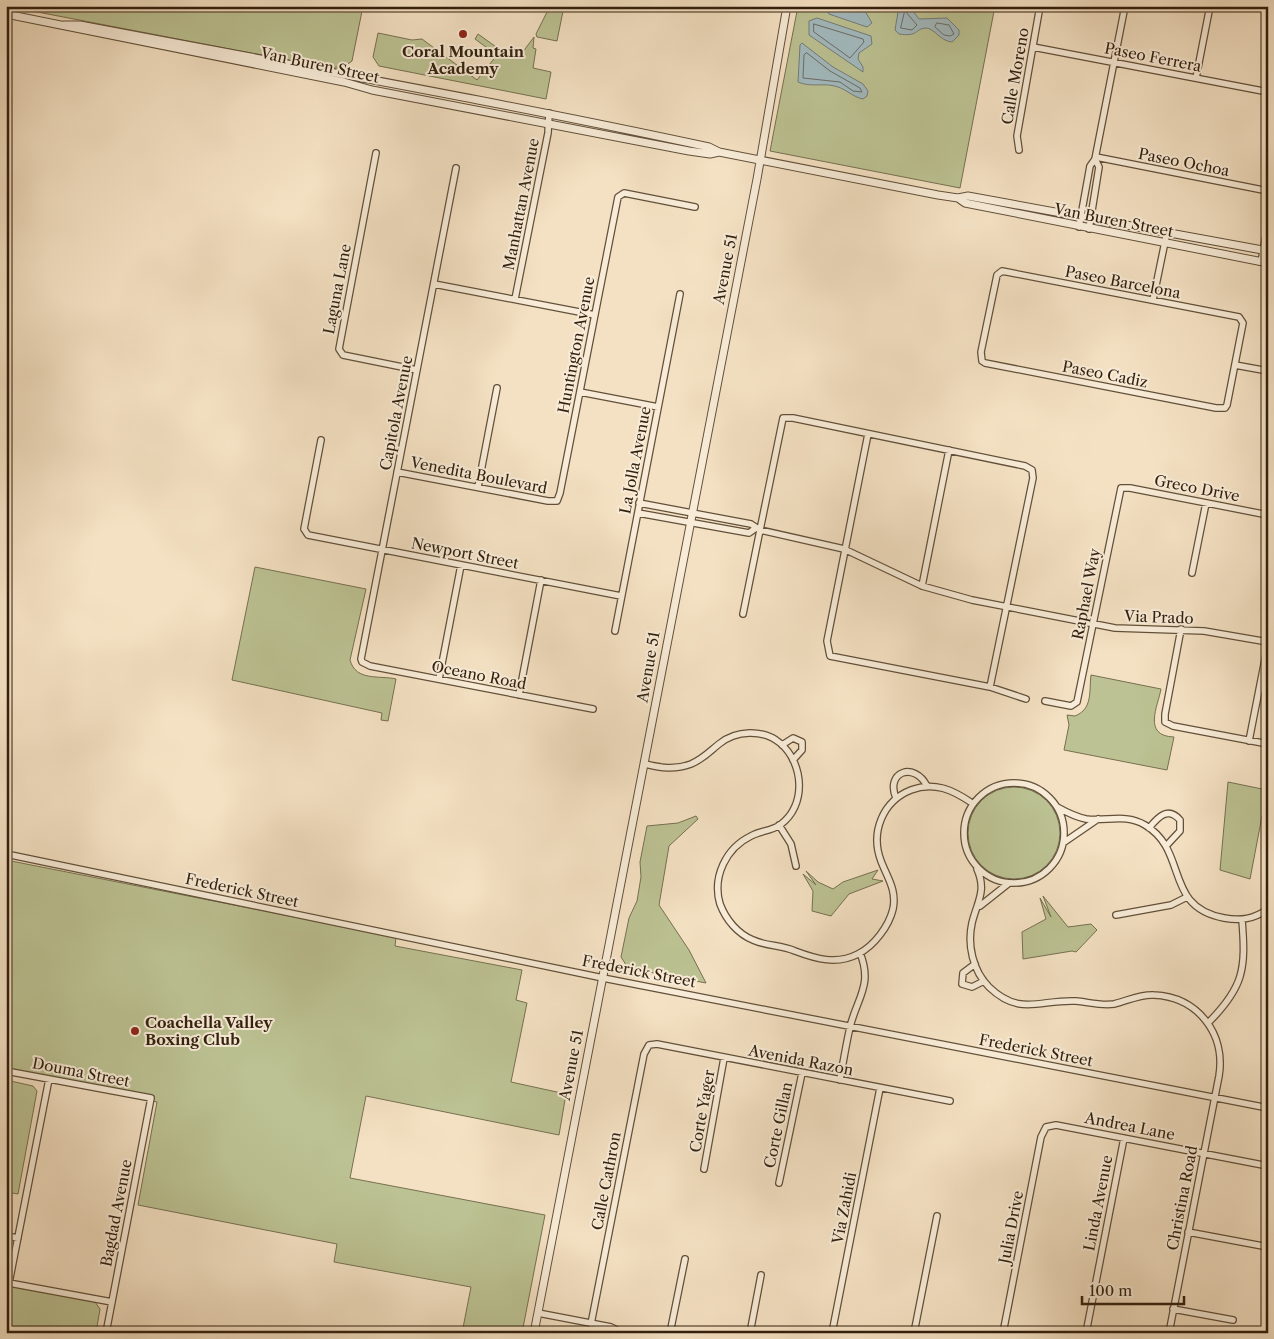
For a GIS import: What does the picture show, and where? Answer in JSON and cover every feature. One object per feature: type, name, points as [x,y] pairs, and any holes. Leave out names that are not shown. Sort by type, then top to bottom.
[{"type":"street","name":"Avenue 51","points":[[534,1333],[645,764],[659,676],[787,6]]},
{"type":"street","name":"Calle Moreno","points":[[1019,150],[1017,136],[1040,6]]},
{"type":"street","points":[[1079,227],[1090,166],[1095,158],[1125,6]]},
{"type":"street","points":[[1196,78],[1210,6]]},
{"type":"street","name":"Van Buren Street","points":[[6,14],[64,25],[80,25],[549,113],[709,147],[720,152],[958,198],[968,196],[1081,215],[1265,250]]},
{"type":"street","name":"Van Buren Street","points":[[64,25],[70,28],[344,82],[372,90],[689,151],[710,154],[720,152]]},
{"type":"street","name":"Paseo Ferrera","points":[[1033,47],[1268,92]]},
{"type":"street","points":[[357,71],[400,79],[408,86]]},
{"type":"street","name":"Manhattan Avenue","points":[[515,300],[549,113]]},
{"type":"street","name":"Laguna Lane","points":[[376,153],[339,349],[342,355],[417,370]]},
{"type":"street","points":[[1088,229],[1099,167],[1095,158]]},
{"type":"street","name":"Paseo Ochoa","points":[[1095,158],[1268,190]]},
{"type":"street","name":"Capitola Avenue","points":[[362,662],[456,168]]},
{"type":"street","name":"Huntington Avenue","points":[[557,501],[620,194],[695,207]]},
{"type":"street","name":"Van Buren Street","points":[[958,198],[965,203],[1264,263]]},
{"type":"street","points":[[1264,263],[1268,225]]},
{"type":"street","points":[[1154,300],[1166,232]]},
{"type":"street","name":"Paseo Barcelona","points":[[982,360],[995,280],[999,272],[1154,300],[1242,319],[1236,365]]},
{"type":"street","points":[[434,284],[595,315]]},
{"type":"street","name":"La Jolla Avenue","points":[[615,630],[680,294]]},
{"type":"street","name":"Paseo Cadiz","points":[[982,360],[999,366],[1225,408],[1236,365]]},
{"type":"street","points":[[1236,365],[1268,371]]},
{"type":"street","points":[[478,487],[497,388]]},
{"type":"street","points":[[580,392],[658,407]]},
{"type":"street","points":[[743,614],[758,529],[783,418],[793,418],[1025,466],[1032,470],[1033,478],[990,688]]},
{"type":"street","points":[[868,434],[827,641],[830,656],[838,660],[990,688],[1026,699]]},
{"type":"street","name":"Newport Street","points":[[321,440],[305,532],[621,596]]},
{"type":"street","points":[[922,586],[949,450]]},
{"type":"street","name":"Venedita Boulevard","points":[[397,472],[557,501]]},
{"type":"street","name":"Greco Drive","points":[[1121,488],[1268,515]]},
{"type":"street","name":"Raphael Way","points":[[1045,701],[1075,705],[1078,697],[1121,488]]},
{"type":"street","points":[[639,503],[750,524],[758,529]]},
{"type":"street","points":[[1192,573],[1206,503]]},
{"type":"street","points":[[638,513],[749,533],[758,529]]},
{"type":"street","name":"Via Prado","points":[[758,529],[844,549],[922,586],[945,594],[1093,624],[1131,629],[1181,629],[1224,634],[1268,643]]},
{"type":"street","points":[[439,679],[461,565]]},
{"type":"street","points":[[518,695],[541,580]]},
{"type":"street","points":[[1181,629],[1165,722],[1268,744]]},
{"type":"street","points":[[1249,741],[1268,643]]},
{"type":"street","name":"Oceano Road","points":[[362,662],[593,709]]},
{"type":"street","points":[[645,764],[670,768],[688,765],[704,758],[725,740],[746,733],[764,735],[782,745],[793,760],[799,782],[797,799],[792,812],[779,825],[742,841],[723,863],[718,881],[719,898],[731,924],[754,941],[783,946],[812,957],[840,960],[860,953],[876,939],[886,925],[893,908],[893,888],[881,860],[877,840],[883,814],[896,798],[927,786],[951,790],[972,803]]},
{"type":"street","points":[[782,745],[795,738],[802,742],[802,750],[793,760]]},
{"type":"street","points":[[896,798],[893,784],[895,779],[902,773],[911,771],[917,773],[927,786]]},
{"type":"street","points":[[1057,807],[1063,826],[1063,844],[1055,860],[1042,875],[1026,882],[1009,883],[992,878],[977,868],[971,861],[965,844],[965,823],[972,803],[985,792],[1015,783],[1041,791],[1057,807],[1086,819],[1126,818],[1149,828],[1167,845],[1186,896],[1199,908],[1212,915],[1242,920],[1254,917],[1268,909]]},
{"type":"street","points":[[1149,828],[1162,815],[1172,813],[1176,816],[1180,820],[1180,832],[1167,845]]},
{"type":"street","points":[[1063,844],[1098,819]]},
{"type":"street","points":[[779,825],[791,844],[796,866]]},
{"type":"street","name":"Frederick Street","points":[[6,854],[603,978],[1268,1108]]},
{"type":"street","points":[[977,868],[981,889],[980,906],[973,922],[970,938],[975,964],[984,981],[1006,999],[1028,1006],[1075,1001],[1108,1004],[1146,995],[1169,997],[1191,1007],[1208,1024],[1233,995],[1239,982],[1244,958],[1242,920]]},
{"type":"street","points":[[980,906],[1009,883]]},
{"type":"street","points":[[1116,915],[1170,905],[1186,896]]},
{"type":"street","points":[[840,1080],[850,1026],[866,979],[866,971],[860,953]]},
{"type":"street","points":[[975,964],[963,973],[962,984],[969,987],[984,981]]},
{"type":"street","name":"Christina Road","points":[[1168,1333],[1215,1098],[1221,1056],[1216,1036],[1208,1024]]},
{"type":"street","name":"Avenida Razon","points":[[649,1045],[657,1044],[950,1101]]},
{"type":"street","name":"Calle Cathron","points":[[591,1324],[644,1054],[649,1045]]},
{"type":"street","name":"Corte Yager","points":[[704,1169],[724,1058]]},
{"type":"street","name":"Douma Street","points":[[6,1071],[151,1098]]},
{"type":"street","name":"Corte Gillan","points":[[779,1183],[802,1073]]},
{"type":"street","points":[[49,1079],[10,1283],[112,1302]]},
{"type":"street","name":"Via Zahidi","points":[[832,1333],[880,1088]]},
{"type":"street","name":"Bagdad Avenue","points":[[106,1333],[151,1098]]},
{"type":"street","name":"Andrea Lane","points":[[1046,1127],[1056,1125],[1268,1166]]},
{"type":"street","name":"Julia Drive","points":[[1003,1333],[1041,1137],[1046,1127]]},
{"type":"street","name":"Linda Avenue","points":[[1086,1333],[1124,1138]]},
{"type":"street","points":[[914,1333],[937,1216]]},
{"type":"street","points":[[1188,1232],[1268,1247]]},
{"type":"street","points":[[6,1236],[18,1238]]},
{"type":"street","points":[[670,1333],[685,1259]]},
{"type":"street","points":[[750,1333],[761,1275]]},
{"type":"street","points":[[1173,1309],[1233,1320]]},
{"type":"street","points":[[538,1313],[611,1327],[623,1333]]},
{"type":"green space","points":[[6,6],[363,6],[352,61],[345,66],[329,68]]},
{"type":"green space","points":[[550,6],[564,6],[557,41],[537,37],[536,34]]},
{"type":"green space","points":[[798,6],[995,6],[960,188],[770,151]]},
{"type":"green space","points":[[378,33],[412,40],[422,39],[477,80],[497,55],[475,39],[478,34],[513,59],[522,53],[534,37],[533,48],[536,49],[533,68],[551,72],[546,99],[379,66],[373,57]]},
{"type":"green space","points":[[255,567],[366,589],[350,660],[357,672],[363,675],[396,679],[388,721],[381,720],[382,713],[232,680]]},
{"type":"green space","points":[[1091,675],[1161,689],[1155,711],[1155,726],[1164,735],[1174,737],[1167,770],[1064,750],[1069,725],[1067,715],[1075,716],[1085,709],[1089,699]]},
{"type":"green space","points":[[1228,782],[1267,790],[1250,879],[1220,870]]},
{"type":"green space","points":[[1014,787],[1032,790],[1047,800],[1057,815],[1060,833],[1057,851],[1047,866],[1032,876],[1014,879],[996,876],[981,866],[971,851],[968,833],[971,815],[981,800],[996,790]]},
{"type":"green space","points":[[696,816],[698,819],[669,846],[659,905],[689,950],[706,983],[628,968],[621,957],[629,918],[637,901],[641,877],[640,862],[647,826],[678,823]]},
{"type":"green space","points":[[6,860],[396,937],[395,946],[522,970],[516,1000],[527,1003],[511,1082],[566,1094],[559,1135],[366,1096],[350,1178],[545,1215],[522,1333],[462,1333],[471,1287],[334,1262],[337,1244],[138,1205],[157,1102],[6,1072]]},
{"type":"green space","points":[[878,870],[872,879],[883,881],[849,894],[831,916],[812,911],[813,891],[803,874],[816,885],[806,871],[818,882],[833,889],[843,882]]},
{"type":"green space","points":[[1043,896],[1068,927],[1091,924],[1097,930],[1076,952],[1072,951],[1023,959],[1022,932],[1046,919],[1040,898],[1051,917]]},
{"type":"green space","points":[[6,1080],[33,1086],[37,1091],[18,1194],[6,1192]]},
{"type":"green space","points":[[6,1284],[95,1302],[100,1309],[96,1333],[6,1333]]},
{"type":"water","points":[[826,6],[862,6],[872,23],[867,27],[829,14]]},
{"type":"water","points":[[899,6],[909,6],[919,19],[947,18],[959,30],[959,35],[952,42],[926,28],[913,34],[899,34],[895,30]]},
{"type":"water","points":[[817,18],[871,36],[872,44],[859,53],[858,59],[863,67],[863,72],[809,35],[809,21]]},
{"type":"water","points":[[802,43],[833,67],[863,84],[868,91],[867,96],[863,99],[841,88],[828,85],[808,85],[798,82],[800,45]]},
{"type":"place","name":"Coral Mountain Academy","points":[[463,34]]},
{"type":"place","name":"Coachella Valley Boxing Club","points":[[135,1031]]}]
